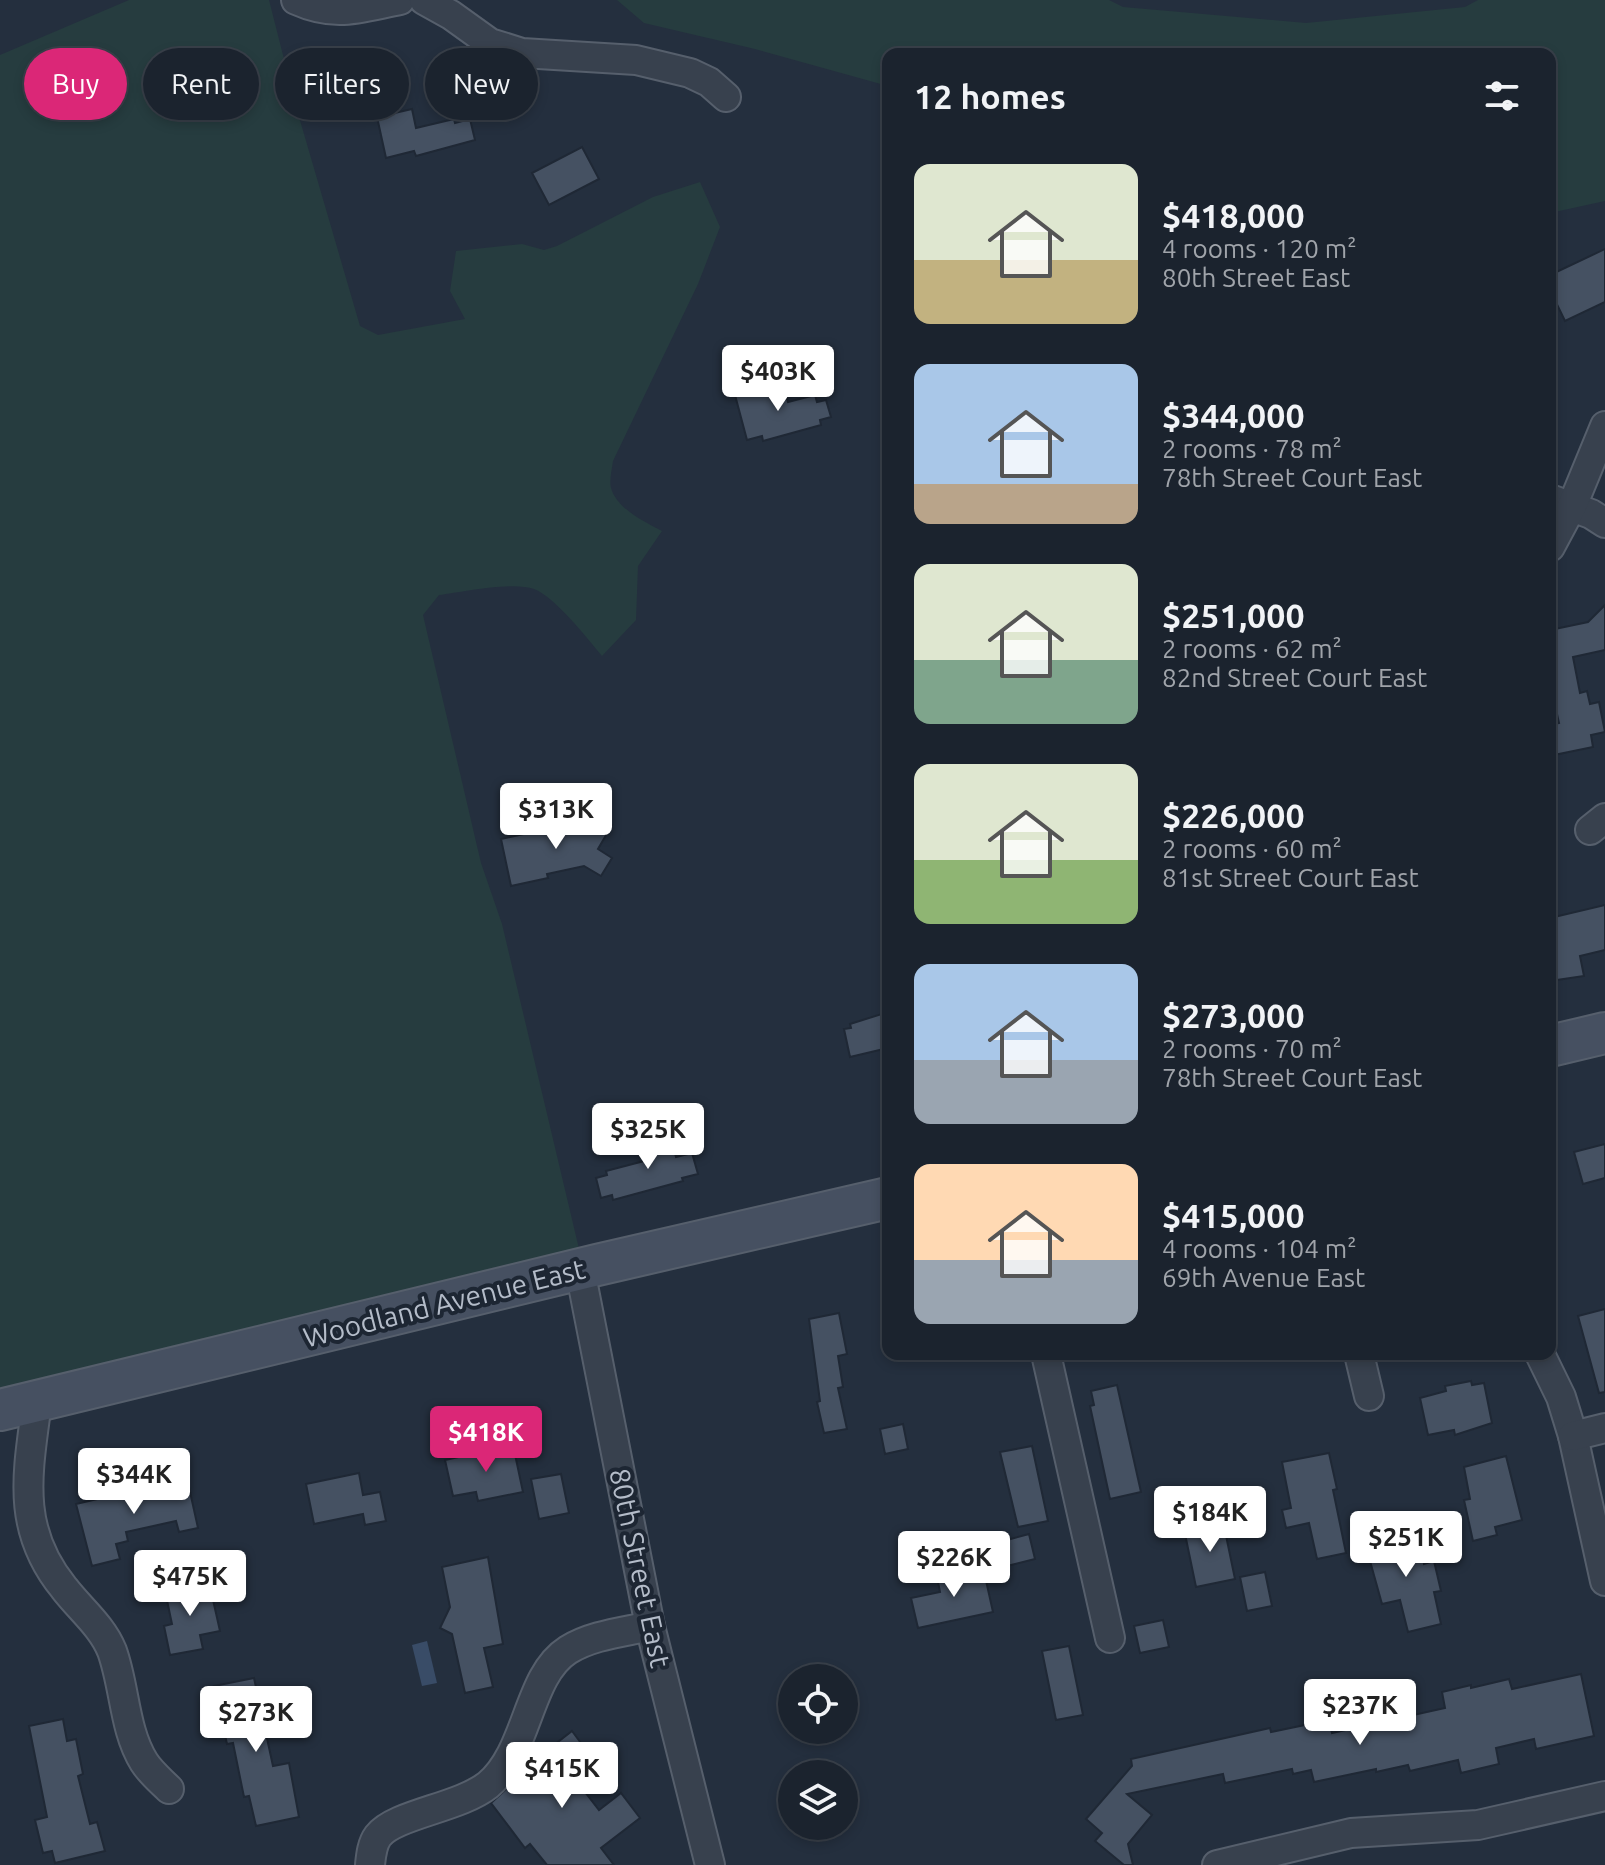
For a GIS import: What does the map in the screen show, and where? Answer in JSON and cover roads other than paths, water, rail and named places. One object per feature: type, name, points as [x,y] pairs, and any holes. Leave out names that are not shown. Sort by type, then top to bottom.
[{"type":"street","points":[[296,0],[316,9],[336,12],[400,0]]},
{"type":"street","points":[[424,0],[490,43],[522,53],[636,60],[690,73],[709,82],[726,97]]},
{"type":"street","points":[[1556,522],[1561,502],[1605,426]]},
{"type":"street","points":[[1561,502],[1605,523]]},
{"type":"street","points":[[1556,1045],[1605,1033]]},
{"type":"street","name":"Woodland Avenue East","points":[[18,1406],[882,1199]]},
{"type":"street","name":"80th Street East","points":[[580,1270],[650,1626],[710,1865]]},
{"type":"street","points":[[1047,1360],[1110,1638]]},
{"type":"street","points":[[1360,1360],[1369,1396]]},
{"type":"street","points":[[1543,1360],[1561,1397],[1573,1436],[1605,1581]]},
{"type":"street","points":[[18,1406],[34,1537],[50,1570],[106,1638],[139,1753],[169,1789]]},
{"type":"street","points":[[1573,1436],[1605,1428]]},
{"type":"street","points":[[370,1865],[374,1843],[388,1828],[458,1802],[496,1778],[514,1752],[544,1680],[563,1654],[592,1640],[650,1626]]},
{"type":"street","points":[[1217,1864],[1351,1833],[1478,1825],[1605,1796]]},
{"type":"water","points":[[427,1641],[437,1683],[422,1686],[412,1645]]}]
